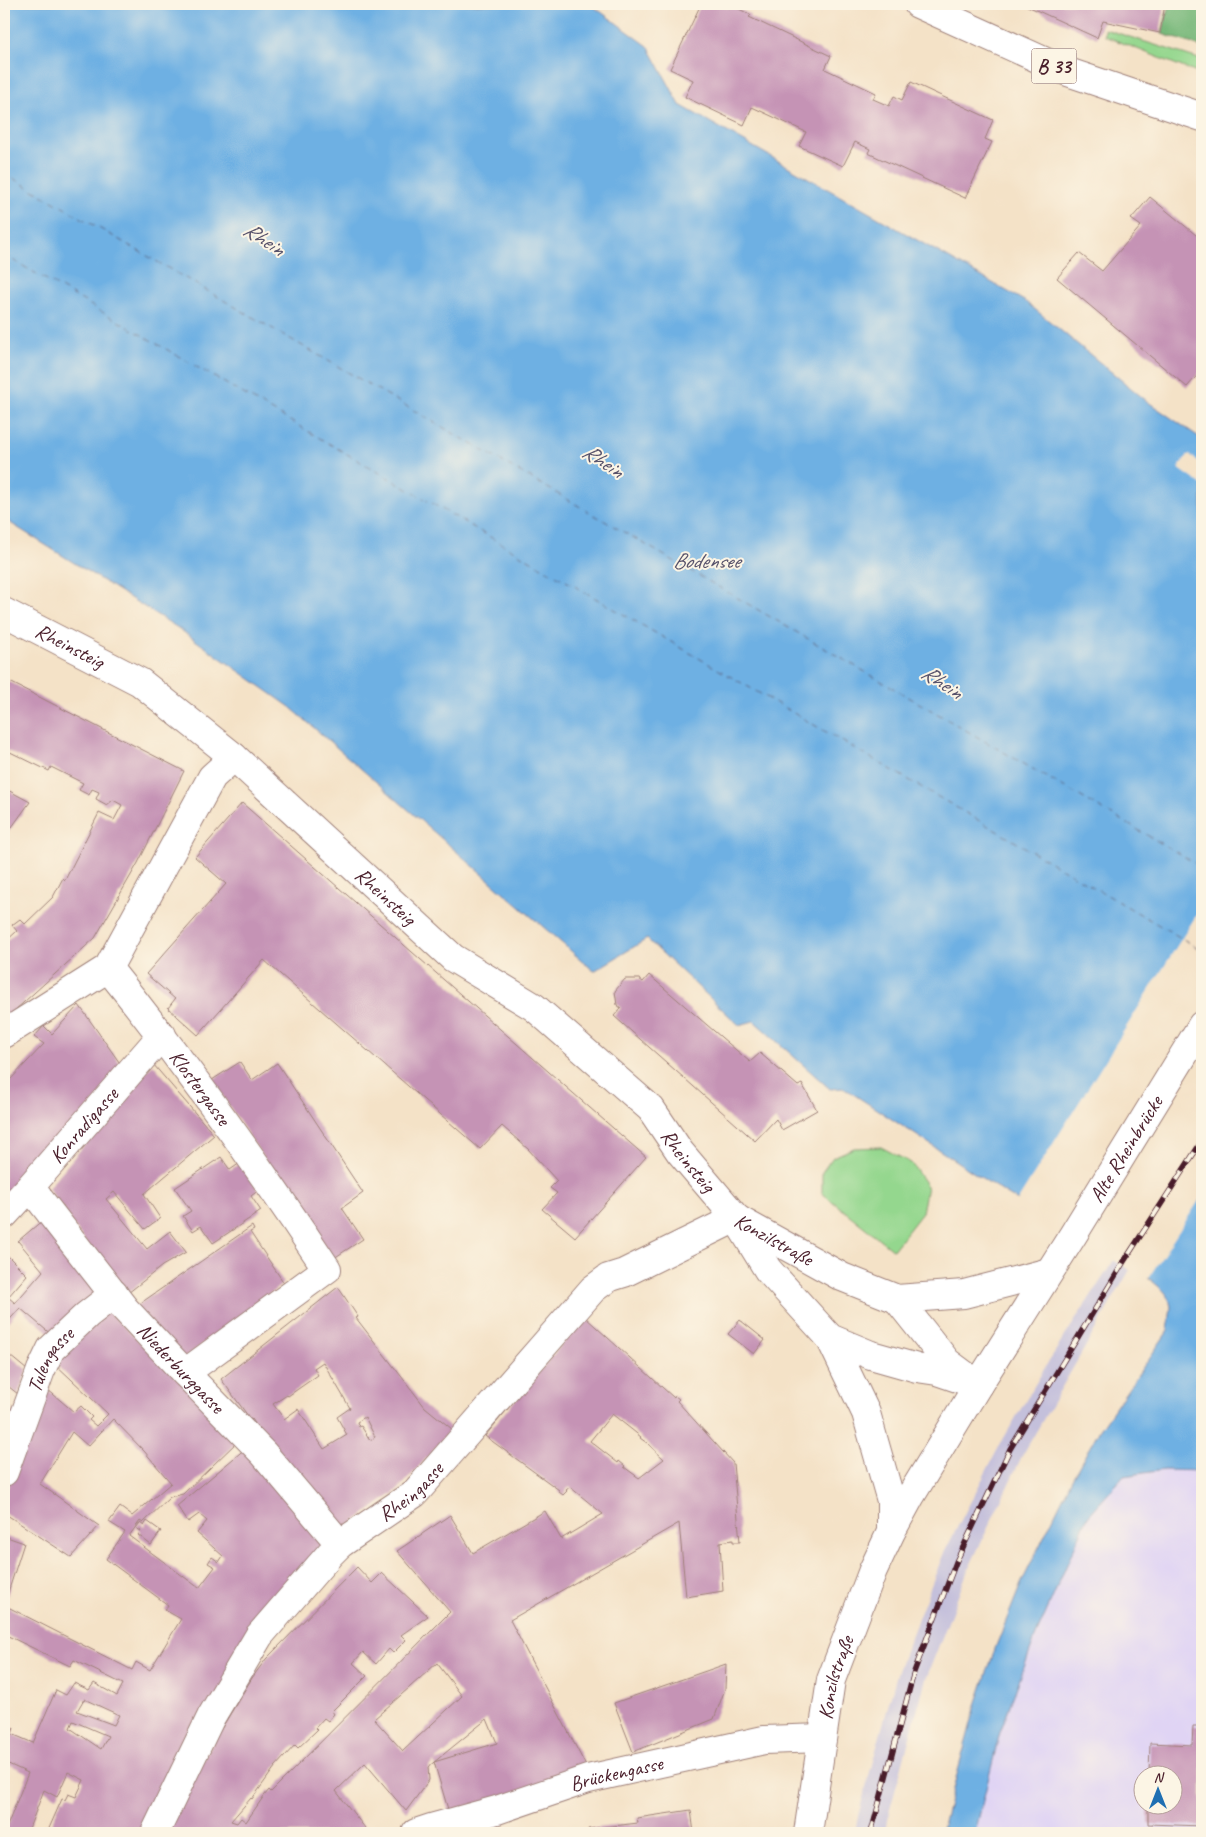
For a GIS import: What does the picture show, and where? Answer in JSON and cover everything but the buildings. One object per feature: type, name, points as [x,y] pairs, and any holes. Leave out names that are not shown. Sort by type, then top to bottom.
[{"type":"street","name":"B 33","points":[[918,4],[1068,72],[1202,118]]},
{"type":"street","name":"Rheinsteig","points":[[4,612],[140,682],[234,756],[453,958],[534,1007],[651,1109],[680,1152],[736,1218]]},
{"type":"street","points":[[4,1034],[108,968],[212,777],[234,756]]},
{"type":"street","name":"Klostergasse","points":[[108,968],[162,1035],[282,1200],[327,1270],[185,1373]]},
{"type":"street","name":"Alte Rheinbrücke","points":[[1049,1272],[1202,1025]]},
{"type":"street","name":"Konradigasse","points":[[4,1216],[162,1035]]},
{"type":"street","name":"Niederburggasse","points":[[30,1187],[125,1309],[264,1454],[340,1544]]},
{"type":"street","name":"Rheingasse","points":[[155,1833],[212,1717],[259,1636],[340,1544],[415,1494],[594,1289],[608,1278],[624,1273],[736,1218]]},
{"type":"street","name":"Konzilstraße","points":[[736,1218],[842,1277],[897,1298],[964,1294],[1049,1272]]},
{"type":"street","name":"Konzilstraße","points":[[736,1218],[768,1270],[830,1338],[866,1413],[891,1501],[892,1532]]},
{"type":"street","name":"Konzilstraße","points":[[808,1833],[831,1680],[874,1570],[910,1497],[1049,1272]]},
{"type":"street","name":"Tulengasse","points":[[4,1472],[41,1370],[51,1349],[87,1315],[114,1294]]},
{"type":"street","points":[[897,1298],[948,1362],[978,1385]]},
{"type":"street","name":"Konzilstraße","points":[[830,1338],[871,1355],[917,1368],[938,1371],[978,1385]]},
{"type":"street","name":"Brückengasse","points":[[416,1833],[497,1810],[588,1779],[764,1740],[822,1738]]},
{"type":"shaded area","points":[[1116,1257],[1131,1268],[1022,1456],[968,1570],[926,1679],[885,1833],[855,1833],[898,1670],[943,1555],[1001,1443],[1047,1364]]},
{"type":"shaded area","points":[[1164,1470],[1202,1471],[1202,1833],[975,1833],[1000,1732],[1035,1638],[1088,1516],[1124,1476]]},
{"type":"green space","points":[[1169,4],[1202,4],[1202,47],[1162,34]]},
{"type":"green space","points":[[1105,29],[1202,60],[1202,75],[1105,36]]},
{"type":"green space","points":[[881,1147],[911,1163],[927,1186],[922,1213],[893,1250],[822,1193],[822,1172],[833,1157],[854,1148]]},
{"type":"water","name":"Bodensee","points":[[4,4],[590,4],[648,46],[680,105],[1026,302],[1148,402],[1202,439],[1202,1471],[1164,1470],[1124,1476],[1088,1516],[1035,1638],[1000,1732],[975,1833],[941,1833],[976,1705],[996,1646],[1021,1584],[1072,1479],[1097,1434],[1168,1331],[1171,1307],[1169,1298],[1151,1280],[1008,1195],[844,1088],[830,1089],[754,1021],[739,1025],[647,939],[594,971],[290,707],[178,628],[4,519]]},
{"type":"pier","points":[[1189,454],[1202,464],[1202,485],[1178,468]]},
{"type":"pier","points":[[1202,906],[1202,1196],[1147,1280],[1016,1203]]},
{"type":"ferry route","points":[[4,173],[1202,867]]},
{"type":"ferry route","points":[[4,255],[1202,950]]},
{"type":"railway","points":[[871,1833],[914,1672],[956,1562],[1010,1449],[1123,1263],[1202,1141]]},
{"type":"water label","name":"Rhein","points":[[264,239]]},
{"type":"water label","name":"Rhein","points":[[603,461]]},
{"type":"water label","name":"Rhein","points":[[942,682]]}]
